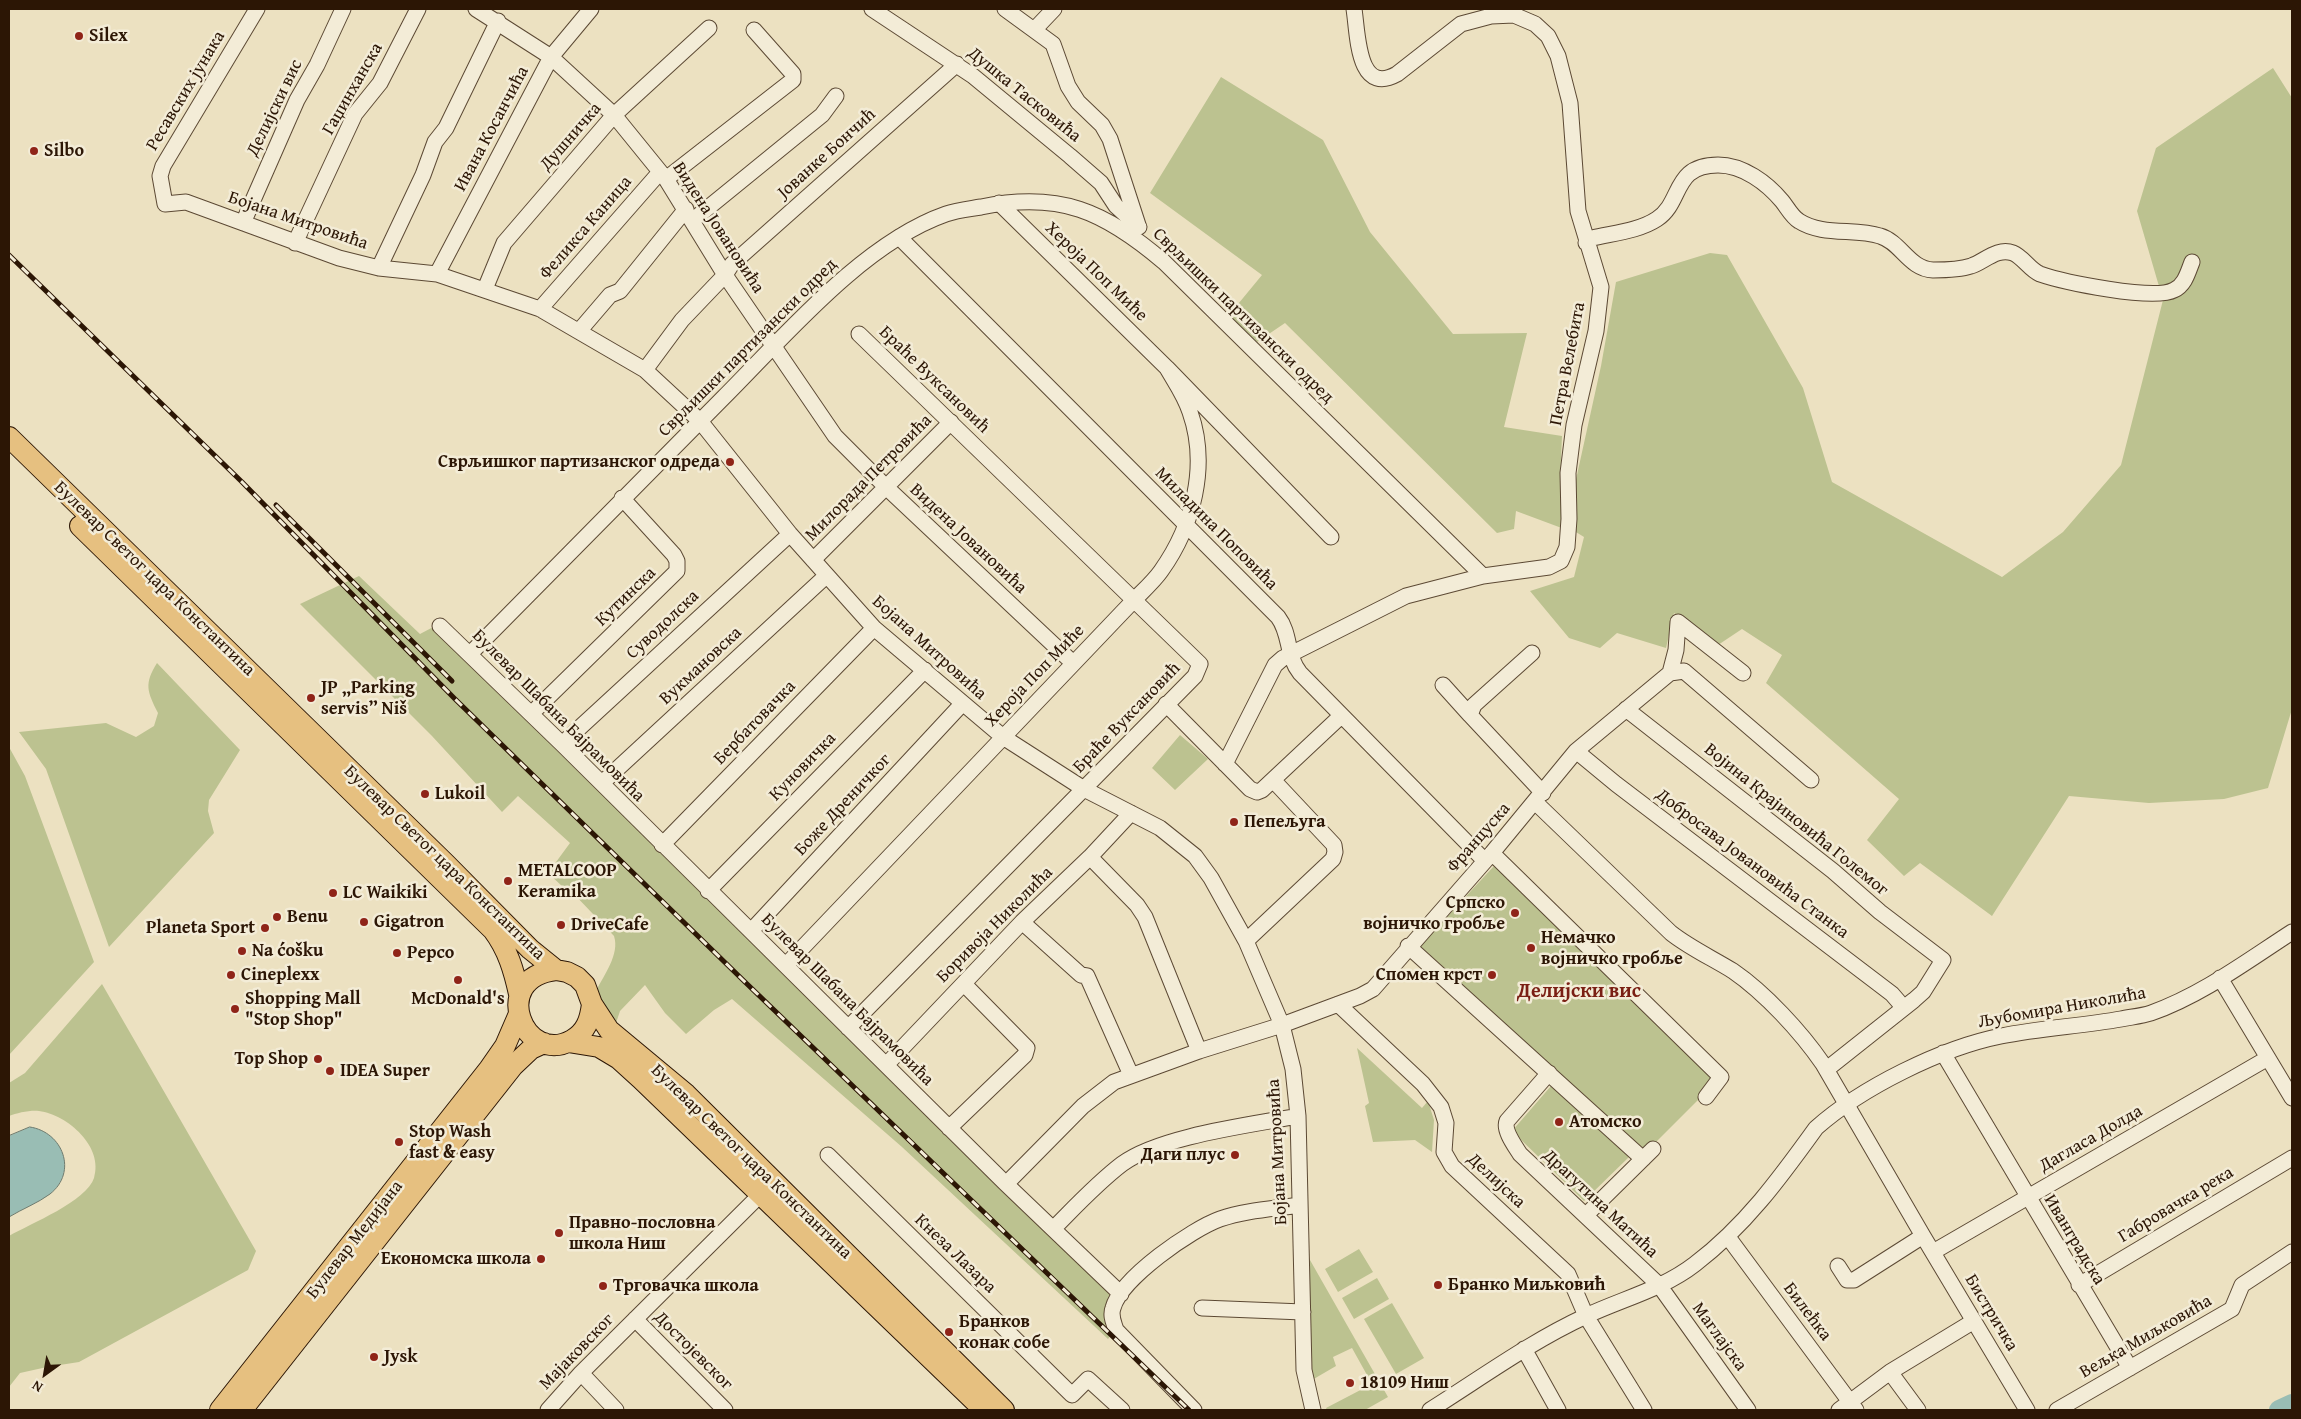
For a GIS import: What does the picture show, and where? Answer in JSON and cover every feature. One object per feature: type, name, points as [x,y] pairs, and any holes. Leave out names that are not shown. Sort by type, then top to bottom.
[{"type":"main road","name":"Булевар Светог цара Константина","points":[[9,437],[446,864],[530,949],[556,970],[567,972],[577,977],[585,985],[592,1004],[609,1030],[686,1094],[1004,1410]]},
{"type":"main road","name":"Булевар Светог цара Константина","points":[[9,456],[493,930],[502,941],[512,964],[519,994]]},
{"type":"main road","points":[[556,970],[544,971],[533,976],[519,994],[518,1016],[523,1028],[532,1037],[544,1043],[568,1042],[578,1036],[586,1027],[591,1016],[592,1004]]},
{"type":"main road","name":"Булевар Медијана","points":[[220,1410],[489,1069],[507,1041],[518,1016]]},
{"type":"main road","name":"Булевар Светог цара Константина","points":[[568,1042],[599,1047],[619,1059],[665,1100],[984,1410]]},
{"type":"main road","name":"Булевар Медијана","points":[[242,1410],[513,1066],[531,1049],[544,1043]]},
{"type":"street","name":"Ресавских јунака","points":[[164,197],[160,176],[166,159],[257,9]]},
{"type":"street","name":"Делијски вис","points":[[243,223],[297,100],[317,65],[343,9]]},
{"type":"street","name":"Гаџинханска","points":[[295,243],[355,114],[380,82],[418,9]]},
{"type":"street","name":"Видена Јовановића","points":[[476,9],[499,17],[551,57],[614,115],[663,176],[690,215],[725,275],[835,436],[886,487],[1072,663]]},
{"type":"street","name":"Ивана Косанчића","points":[[437,274],[551,57],[591,9]]},
{"type":"street","name":"Душка Тасковића","points":[[872,9],[957,64],[1070,156],[1100,183],[1116,206],[1139,227]]},
{"type":"street","points":[[1005,9],[1053,44],[1068,86],[1078,102],[1102,125],[1110,139],[1146,247]]},
{"type":"street","points":[[1034,30],[1054,9]]},
{"type":"street","points":[[1354,9],[1363,65],[1369,75],[1377,79],[1386,79],[1397,74],[1461,24],[1491,16],[1514,15],[1535,24],[1543,30]]},
{"type":"street","name":"Петра Велебита","points":[[1225,764],[1275,665],[1290,654],[1406,596],[1483,576],[1549,567],[1559,563],[1565,554],[1569,518],[1568,473],[1574,426],[1596,331],[1601,287],[1586,243],[1578,211],[1570,103],[1558,56],[1543,30],[1534,9]]},
{"type":"street","points":[[379,268],[423,175],[435,142],[446,128],[499,17]]},
{"type":"street","name":"Душничка","points":[[485,289],[504,243],[614,115],[709,28]]},
{"type":"street","name":"Феликса Каница","points":[[540,309],[663,176],[793,80],[793,74],[754,30]]},
{"type":"street","name":"Јованке Бончић","points":[[645,370],[682,320],[725,275],[732,264],[957,64]]},
{"type":"street","points":[[580,330],[610,295],[620,291],[690,215],[822,115],[836,96]]},
{"type":"street","points":[[1586,243],[1592,238],[1646,226],[1660,218],[1668,208],[1681,181],[1699,167],[1719,164],[1741,170],[1764,182],[1798,220],[1818,228],[1856,230],[1882,236],[1895,244],[1916,265],[1930,270],[1972,266],[1989,256],[2002,252],[2013,253],[2038,273],[2094,287],[2156,293],[2174,290],[2185,280],[2192,262]]},
{"type":"street","name":"Бојана Митровића","points":[[164,197],[165,204],[186,202],[339,258],[379,268],[437,274],[485,289],[540,309],[580,330],[645,370],[700,421],[790,534],[874,628],[1003,737],[1084,789],[1160,828],[1195,856],[1216,886],[1246,941],[1282,1026],[1293,1069],[1298,1116],[1304,1370],[1313,1410]]},
{"type":"street","name":"Сврљишки партизански одред","points":[[470,654],[622,498],[842,278],[898,237],[946,214],[1023,200],[1046,201],[1078,208],[1110,222],[1146,247],[1171,269],[1483,576]]},
{"type":"street","name":"Хероја Поп Миће","points":[[999,203],[1167,368],[1331,537]]},
{"type":"street","name":"Миладина Поповића","points":[[898,237],[1278,617],[1284,627],[1290,654],[1300,673],[1341,716],[1721,1077],[1706,1097]]},
{"type":"street","name":"Браће Вуксановић","points":[[848,1028],[1195,676],[1200,664],[859,334]]},
{"type":"street","name":"Хероја Поп Миће","points":[[786,965],[1159,573],[1185,526],[1195,494],[1197,475],[1195,430],[1185,399],[1167,368]]},
{"type":"street","name":"Милорада Петровића","points":[[813,560],[951,422]]},
{"type":"street","name":"Кутинска","points":[[531,714],[677,571],[677,561],[674,555],[622,498]]},
{"type":"street","name":"Суводолска","points":[[562,744],[790,534]]},
{"type":"street","name":"Вукмановска","points":[[602,784],[826,576]]},
{"type":"street","points":[[1743,673],[1678,622],[1676,650],[1670,672],[1684,671],[1811,780]]},
{"type":"street","name":"Булевар Шабана Бајрамовића","points":[[440,626],[562,744],[708,891],[887,1064],[1006,1184],[1121,1294]]},
{"type":"street","name":"Бербатовачка","points":[[662,845],[874,628]]},
{"type":"street","points":[[1470,715],[1474,705],[1532,653]]},
{"type":"street","name":"Куновичка","points":[[708,891],[924,670]]},
{"type":"street","name":"Француска","points":[[1006,1184],[1083,1106],[1114,1082],[1131,1074],[1199,1051],[1282,1026],[1360,996],[1373,989],[1408,946],[1489,857],[1576,751],[1670,672]]},
{"type":"street","name":"Бистричка","points":[[1443,685],[1539,798],[1671,933],[1685,944],[1743,979],[1795,1028],[1827,1069],[1845,1104],[1922,1236],[2027,1410]]},
{"type":"street","name":"Боже Дреничког","points":[[751,931],[962,704]]},
{"type":"street","points":[[1166,704],[1253,791],[1260,792],[1341,716]]},
{"type":"street","name":"Војина Крајиновића Големог","points":[[1626,709],[1943,960],[1923,992],[1904,1008]]},
{"type":"street","name":"Добросава Јовановића Станка","points":[[1576,751],[1616,784],[1892,994],[1904,1008]]},
{"type":"street","points":[[1246,941],[1335,856],[1334,845],[1273,780]]},
{"type":"street","name":"Боривоја Николића","points":[[887,1064],[1022,922],[1090,857],[1132,813]]},
{"type":"street","points":[[1090,857],[1137,905],[1145,917],[1199,1051]]},
{"type":"street","points":[[1022,922],[1080,974],[1088,976],[1131,1074]]},
{"type":"street","name":"Љубомира Николића","points":[[1430,1410],[1447,1406],[1524,1349],[1586,1316],[1659,1285],[1695,1264],[1728,1237],[1764,1199],[1816,1128],[1845,1104],[1942,1053],[2002,1036],[2107,1022],[2150,1014],[2186,998],[2292,932]]},
{"type":"street","points":[[1408,946],[1549,1074],[1648,1154],[1586,1215]]},
{"type":"street","points":[[2220,978],[2292,1098]]},
{"type":"street","points":[[949,1128],[1025,1055],[1027,1048],[964,984]]},
{"type":"street","name":"Делијска","points":[[1338,1004],[1423,1084],[1432,1095],[1440,1107],[1446,1123],[1444,1143],[1447,1159],[1568,1274],[1586,1316],[1644,1410]]},
{"type":"street","points":[[1827,1069],[1904,1008]]},
{"type":"street","name":"Иванградска","points":[[1942,1053],[2130,1368]]},
{"type":"street","name":"Дагласа Долда","points":[[1933,1252],[2268,1058]]},
{"type":"street","name":"Драгутина Матића","points":[[1549,1074],[1507,1121],[1505,1130],[1514,1142],[1516,1149],[1659,1285]]},
{"type":"street","points":[[1052,1229],[1123,1163],[1148,1150],[1189,1138],[1298,1116]]},
{"type":"street","name":"Кнеза Лазара","points":[[828,1155],[1072,1395],[1088,1379],[1122,1410]]},
{"type":"street","name":"Габровачка река","points":[[2079,1284],[2292,1158]]},
{"type":"street","name":"Мајаковског","points":[[548,1410],[580,1374],[761,1194]]},
{"type":"street","points":[[1194,1410],[1116,1330],[1112,1316],[1113,1306],[1121,1294],[1149,1263],[1181,1240],[1218,1220],[1241,1212],[1300,1206]]},
{"type":"street","points":[[1838,1266],[1847,1280],[1854,1280],[1922,1236]]},
{"type":"street","name":"Билећка","points":[[1728,1237],[1848,1408]]},
{"type":"street","name":"Вељка Миљковића","points":[[2057,1410],[2232,1308],[2236,1303],[2239,1289],[2242,1285],[2292,1252]]},
{"type":"street","name":"Маглајска","points":[[1659,1285],[1748,1410]]},
{"type":"street","points":[[1202,1308],[1303,1312]]},
{"type":"street","name":"Достојевског","points":[[635,1319],[725,1410]]},
{"type":"street","points":[[1848,1408],[1890,1372],[1974,1321]]},
{"type":"street","points":[[1524,1349],[1558,1410]]},
{"type":"street","points":[[1890,1372],[1918,1410]]},
{"type":"street","points":[[580,1374],[616,1410]]},
{"type":"green space","points":[[2273,68],[2292,98],[2292,709],[2268,788],[2224,799],[2149,803],[2069,796],[1992,916],[1920,863],[1904,876],[1867,840],[1899,799],[1766,683],[1782,655],[1742,629],[1718,645],[1674,613],[1666,648],[1617,633],[1600,648],[1569,638],[1530,591],[1574,577],[1584,537],[1571,529],[1575,484],[1601,366],[1616,282],[1710,253],[1727,255],[1803,388],[1832,482],[2002,577],[2063,532],[2121,465],[2163,300],[2137,211],[2156,148]]},
{"type":"green space","points":[[1221,77],[1323,140],[1370,232],[1453,334],[1527,333],[1504,427],[1562,436],[1560,481],[1567,530],[1516,511],[1514,529],[1497,533],[1285,323],[1257,342],[1229,315],[1262,275],[1150,193]]},
{"type":"green space","points":[[359,576],[420,634],[437,625],[1119,1294],[1115,1330],[1108,1339],[902,1147],[732,999],[714,1010],[686,1034],[665,1013],[645,985],[620,1011],[616,1023],[596,991],[613,957],[615,950],[614,936],[572,892],[564,888],[548,873],[570,843],[518,796],[502,812],[432,736],[300,604]]},
{"type":"green space","points":[[157,663],[240,750],[209,800],[208,811],[214,833],[109,947],[46,769],[19,732],[106,723],[136,737],[154,726],[158,713],[148,688],[150,677]]},
{"type":"green space","points":[[1180,735],[1208,759],[1175,790],[1152,768]]},
{"type":"green space","points":[[9,747],[25,776],[94,962],[9,1055]]},
{"type":"green space","points":[[1494,866],[1566,932],[1713,1075],[1704,1094],[1646,1152],[1420,946]]},
{"type":"green space","points":[[102,984],[256,1251],[248,1270],[79,1362],[20,1373],[9,1387],[9,1236],[57,1211],[81,1195],[94,1178],[96,1166],[89,1144],[81,1134],[61,1119],[39,1111],[9,1116],[9,1083],[25,1073]]},
{"type":"green space","points":[[1357,1048],[1422,1108],[1428,1101],[1434,1120],[1432,1152],[1415,1140],[1373,1142],[1365,1106],[1369,1103]]},
{"type":"green space","points":[[1551,1086],[1629,1157],[1584,1201],[1512,1131]]},
{"type":"green space","points":[[1359,1249],[1373,1272],[1338,1292],[1325,1269]]},
{"type":"green space","points":[[1306,1253],[1388,1397],[1365,1410],[1327,1410],[1326,1408],[1372,1384],[1352,1348],[1333,1357],[1336,1366],[1312,1380]]},
{"type":"green space","points":[[1377,1278],[1389,1299],[1354,1319],[1342,1298]]},
{"type":"green space","points":[[1392,1303],[1424,1358],[1396,1374],[1364,1319]]},
{"type":"water","points":[[30,1127],[41,1130],[51,1136],[58,1145],[63,1154],[65,1164],[63,1175],[59,1185],[50,1194],[9,1217],[9,1136]]},
{"type":"waterway","name":"Габровачка река","points":[[2279,1410],[2292,1404]]},
{"type":"railway","points":[[9,255],[242,482],[455,699],[1189,1410]]},
{"type":"railway","points":[[276,505],[452,681]]},
{"type":"place","name":"Silex","points":[[79,36]]},
{"type":"place","name":"Silbo","points":[[34,151]]},
{"type":"place","name":"Сврљишког партизанског одреда","points":[[730,462]]},
{"type":"place","name":"JP „Parking servis” Niš","points":[[311,698]]},
{"type":"place","name":"Lukoil","points":[[425,794]]},
{"type":"place","name":"Пепељуга","points":[[1234,822]]},
{"type":"place","name":"METALCOOP Keramika","points":[[508,881]]},
{"type":"place","name":"LC Waikiki","points":[[333,893]]},
{"type":"place","name":"Српско војничко гробље","points":[[1515,913]]},
{"type":"place","name":"Benu","points":[[277,917]]},
{"type":"place","name":"Gigatron","points":[[364,922]]},
{"type":"place","name":"DriveCafe","points":[[561,925]]},
{"type":"place","name":"Planeta Sport","points":[[265,928]]},
{"type":"place","name":"Немачко војничко гробље","points":[[1531,948]]},
{"type":"place","name":"Na ćošku","points":[[242,951]]},
{"type":"place","name":"Pepco","points":[[397,953]]},
{"type":"place","name":"Cineplexx","points":[[231,975]]},
{"type":"place","name":"Спомен крст","points":[[1492,975]]},
{"type":"place","name":"McDonald's","points":[[458,980]]},
{"type":"place","name":"Shopping Mall \"Stop Shop\"","points":[[235,1009]]},
{"type":"place","name":"Top Shop","points":[[318,1059]]},
{"type":"place","name":"IDEA Super","points":[[330,1071]]},
{"type":"place","name":"Атомско","points":[[1559,1122]]},
{"type":"place","name":"Stop Wash fast & easy","points":[[399,1142]]},
{"type":"place","name":"Даги плус","points":[[1235,1155]]},
{"type":"place","name":"Правно-пословна школа Ниш","points":[[559,1233]]},
{"type":"place","name":"Економска школа","points":[[541,1259]]},
{"type":"place","name":"Бранко Миљковић","points":[[1438,1285]]},
{"type":"place","name":"Трговачка школа","points":[[603,1286]]},
{"type":"place","name":"Бранков конак собе","points":[[949,1332]]},
{"type":"place","name":"Jysk","points":[[374,1357]]},
{"type":"place","name":"18109 Ниш","points":[[1350,1383]]},
{"type":"district","name":"Делијски вис","points":[[1579,992]]}]
